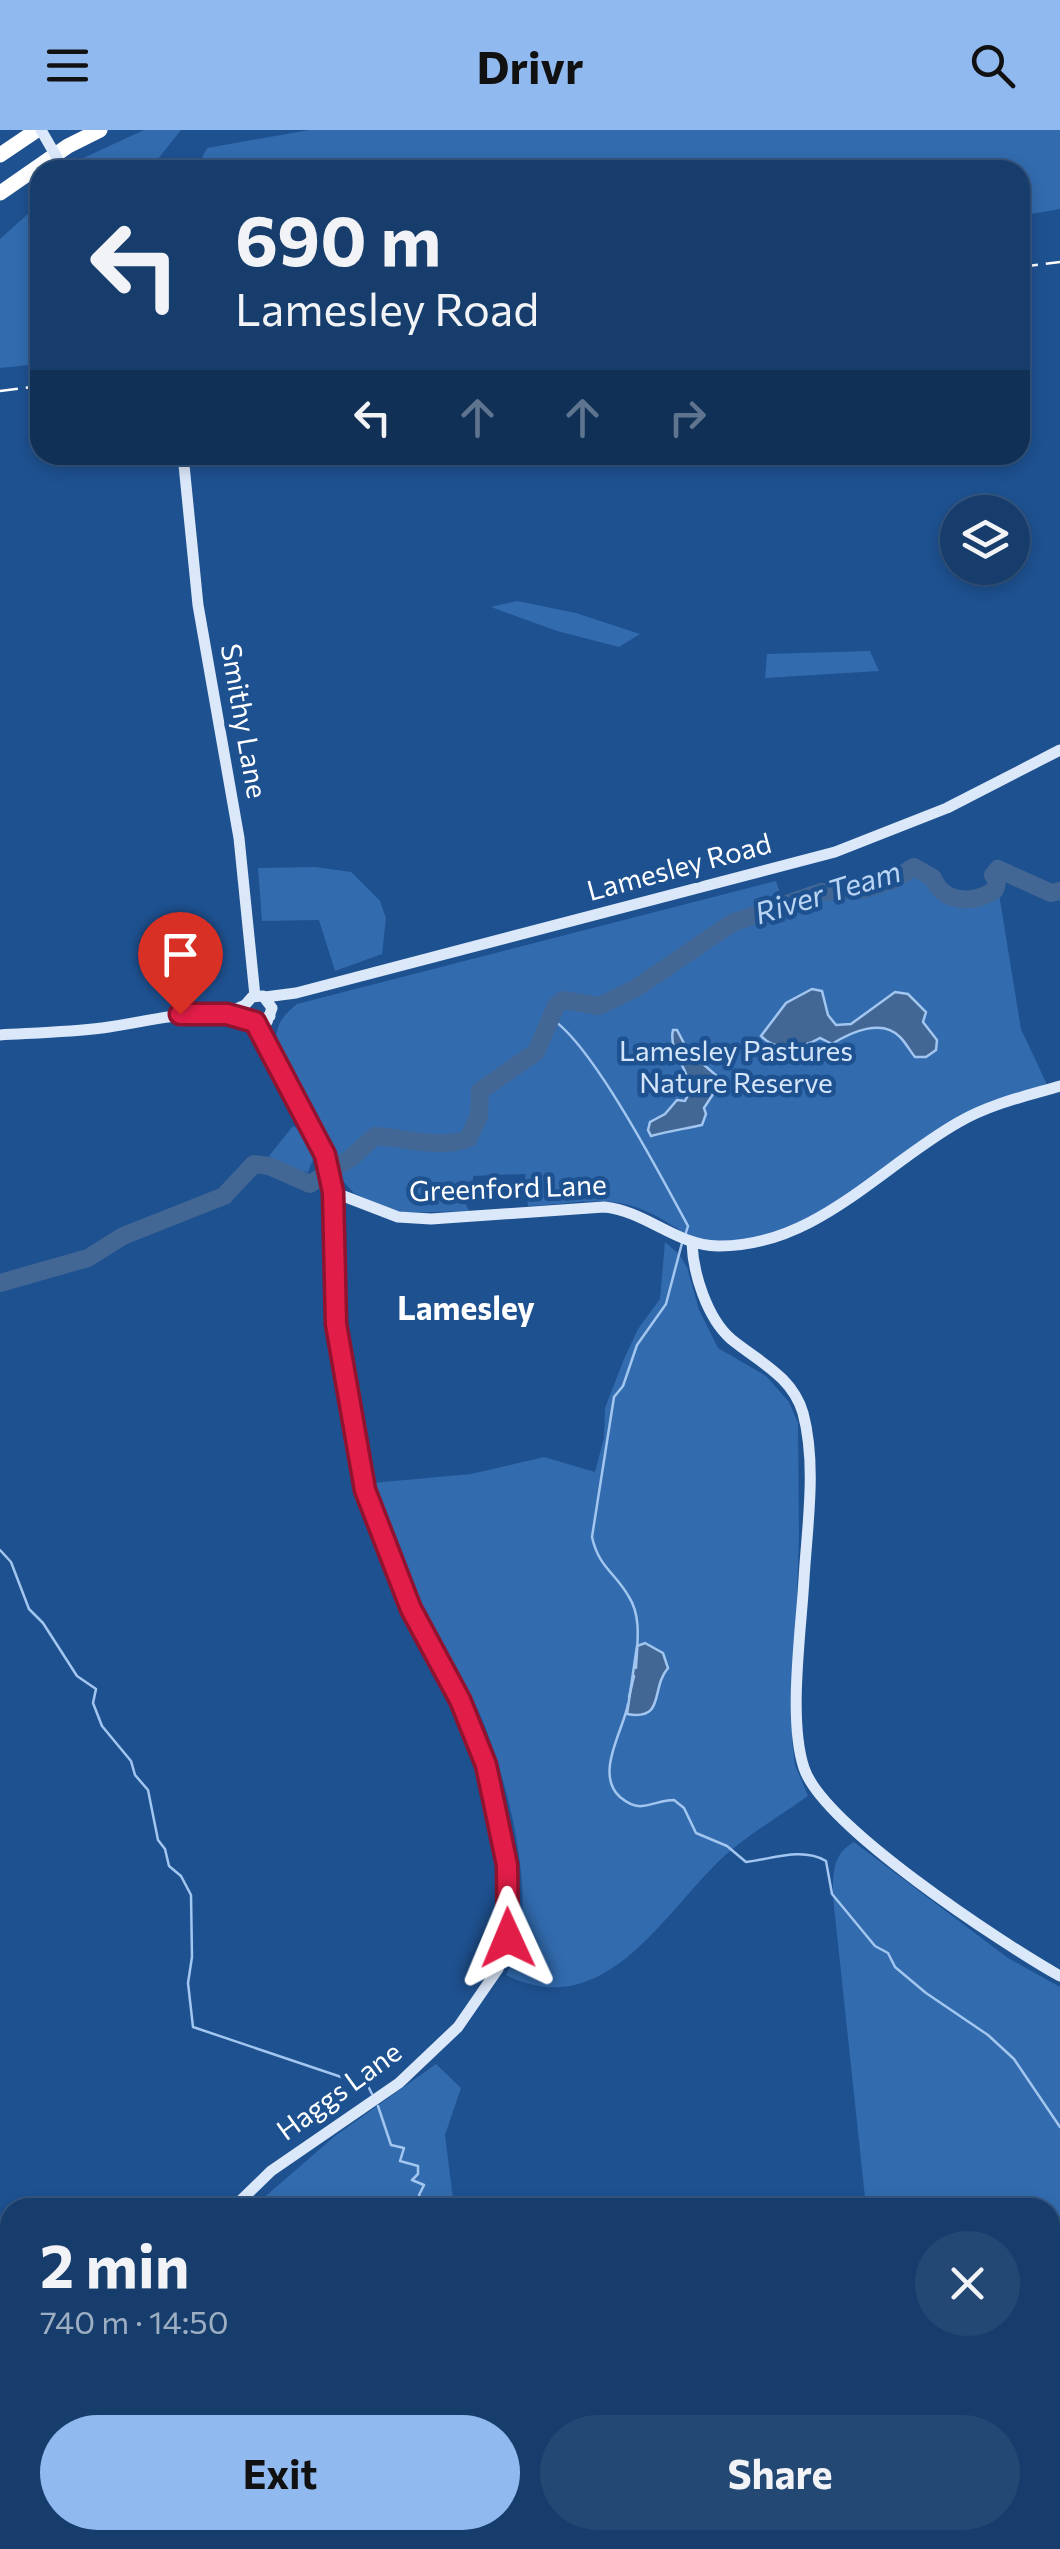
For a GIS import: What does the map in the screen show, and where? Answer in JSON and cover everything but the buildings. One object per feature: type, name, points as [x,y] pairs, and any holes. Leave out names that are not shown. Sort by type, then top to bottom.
[{"type":"highway","points":[[0,155],[39,130]]},
{"type":"highway","points":[[48,160],[100,130]]},
{"type":"highway","points":[[0,194],[30,173]]},
{"type":"street","points":[[39,130],[58,160]]},
{"type":"street","name":"Smithy Lane","points":[[184,465],[202,635],[239,838],[254,1008]]},
{"type":"street","name":"Lamesley Road","points":[[0,1034],[106,1027],[180,1014],[254,1008],[296,993],[835,852],[946,808],[1060,750]]},
{"type":"street","name":"Lamesley Road","points":[[254,1008],[263,1021],[296,993]]},
{"type":"street","points":[[254,1008],[271,1013]]},
{"type":"street","name":"Haggs Lane","points":[[243,2198],[271,2171],[399,2083],[458,2027],[498,1970],[508,1938],[507,1865],[486,1765],[460,1700],[411,1609],[365,1490],[336,1324],[333,1190],[325,1155],[254,1008]]},
{"type":"street","name":"Haggs Lane","points":[[270,1046],[266,1030],[271,1013]]},
{"type":"street","name":"Greenford Lane","points":[[333,1190],[398,1217],[430,1219],[604,1207],[625,1209],[692,1243],[746,1244],[794,1230],[822,1216],[959,1122],[994,1106],[1060,1086]]},
{"type":"street","points":[[692,1243],[692,1257],[709,1308],[728,1336],[788,1382],[806,1423],[808,1518],[798,1695],[798,1742],[804,1770],[829,1807],[928,1888],[1005,1945],[1060,1976]]},
{"type":"green space","points":[[144,130],[181,130],[157,160],[79,160]]},
{"type":"green space","points":[[309,130],[1060,130],[1060,209],[1030,214],[1030,160],[201,160],[207,148]]},
{"type":"green space","points":[[30,212],[30,365],[0,368],[0,239]]},
{"type":"green space","points":[[517,601],[576,613],[640,634],[619,647],[557,631],[491,607]]},
{"type":"green space","points":[[870,651],[879,671],[765,678],[767,654]]},
{"type":"green space","points":[[315,867],[351,872],[380,901],[386,918],[382,954],[335,971],[319,920],[262,921],[258,868]]},
{"type":"green space","name":"Lamesley Pastures Nature Reserve","points":[[914,867],[957,898],[986,895],[997,882],[1021,1029],[1049,1089],[959,1122],[822,1216],[767,1239],[692,1243],[681,1231],[649,1213],[616,1203],[528,1206],[525,1174],[473,1176],[473,1192],[461,1193],[469,1211],[396,1213],[354,1193],[343,1181],[277,1048],[280,1023],[297,1004],[776,881],[784,905],[821,892],[865,889],[893,880]]},
{"type":"green space","points":[[293,1126],[309,1137],[313,1160],[308,1172],[283,1167],[269,1156]]},
{"type":"green space","points":[[665,1242],[687,1267],[699,1310],[718,1348],[766,1376],[789,1402],[798,1423],[799,1537],[792,1741],[795,1765],[808,1796],[724,1856],[624,1960],[598,1976],[570,1986],[540,1986],[506,1975],[518,1947],[522,1891],[514,1827],[498,1763],[471,1696],[405,1574],[372,1483],[471,1474],[544,1457],[595,1472],[604,1438],[605,1408],[638,1329],[660,1299]]},
{"type":"green space","points":[[854,1842],[1008,1958],[1060,1987],[1060,2198],[865,2198],[833,1897],[834,1873],[847,1847]]},
{"type":"green space","points":[[436,2064],[461,2088],[445,2135],[453,2198],[263,2198],[335,2136]]},
{"type":"shaded area","points":[[812,989],[822,991],[828,1015],[836,1025],[851,1024],[895,992],[908,994],[926,1012],[923,1022],[937,1040],[936,1050],[926,1057],[915,1057],[900,1037],[884,1028],[857,1032],[832,1044],[820,1038],[789,1047],[774,1045],[761,1036],[786,1003]]},
{"type":"shaded area","points":[[673,1030],[677,1030],[688,1051],[718,1077],[717,1088],[704,1108],[702,1125],[651,1136],[650,1122],[665,1114],[677,1100],[685,1101],[689,1092],[686,1074],[674,1049]]},
{"type":"shaded area","points":[[645,1643],[663,1653],[668,1668],[652,1708],[639,1715],[627,1714],[637,1646]]},
{"type":"waterway","name":"River Team","points":[[0,1283],[88,1258],[123,1236],[224,1196],[254,1164],[269,1166],[310,1184],[351,1158],[375,1136],[433,1143],[468,1139],[479,1116],[480,1091],[536,1052],[556,1006],[563,1000],[599,1006],[636,988],[732,923],[821,892],[865,889],[893,880],[914,867],[933,878],[944,893],[960,899],[978,898],[995,890],[997,882],[993,875],[998,869],[1051,893],[1060,891]]},
{"type":"waterway","points":[[550,1018],[585,1054],[625,1113],[688,1226],[685,1236]]},
{"type":"waterway","points":[[636,1668],[636,1613],[624,1589],[603,1563],[592,1537],[614,1397],[623,1386],[637,1345],[666,1304],[682,1243]]},
{"type":"waterway","points":[[0,1550],[11,1562],[29,1609],[43,1623],[77,1676],[96,1689],[93,1703],[102,1726],[131,1761],[135,1775],[148,1790],[158,1840],[169,1866],[181,1876],[191,1895],[192,1957],[188,1983],[193,2027],[368,2086],[372,2094]]},
{"type":"waterway","points":[[629,1697],[634,1676]]},
{"type":"waterway","points":[[628,1704],[610,1764],[613,1787],[620,1797],[639,1806],[674,1800],[684,1808],[696,1833],[727,1846],[746,1862],[797,1854],[826,1861],[832,1894],[875,1946],[888,1953],[895,1967],[926,1993],[988,2035],[1014,2059],[1060,2127]]},
{"type":"waterway","points":[[378,2106],[391,2145],[404,2148],[400,2161],[418,2166],[418,2174],[412,2180],[424,2185],[420,2198]]},
{"type":"railway","points":[[1030,266],[1060,262]]},
{"type":"railway","points":[[0,391],[30,387]]},
{"type":"district","name":"Lamesley","points":[[466,1309]]},
{"type":"route","points":[[180,1014],[227,1014],[255,1022],[325,1155],[333,1192],[336,1324],[365,1490],[411,1609],[460,1700],[486,1765],[507,1865],[508,1938]]}]
